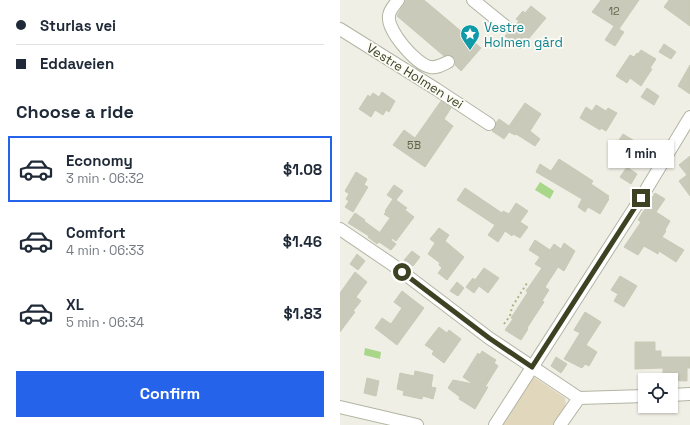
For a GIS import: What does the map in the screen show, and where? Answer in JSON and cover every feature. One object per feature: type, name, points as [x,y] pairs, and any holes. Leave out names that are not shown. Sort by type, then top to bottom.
[{"type":"street","points":[[398,0],[390,12],[389,20],[394,32],[403,45],[414,57],[425,65],[436,68],[448,62]]},
{"type":"street","points":[[473,0],[505,26]]},
{"type":"street","name":"Vestre Holmen vei","points":[[340,29],[489,124]]},
{"type":"street","points":[[495,425],[641,198],[690,117]]},
{"type":"street","points":[[340,229],[393,265],[489,338],[578,398],[638,396]]},
{"type":"street","points":[[678,395],[690,394]]},
{"type":"street","points":[[560,425],[578,398]]},
{"type":"street","points":[[340,407],[417,425]]},
{"type":"path","points":[[504,324],[510,316],[512,306],[527,283]]},
{"type":"shaded area","points":[[540,182],[554,191],[550,199],[535,190]]},
{"type":"shaded area","points":[[365,348],[381,352],[380,359],[364,355]]},
{"type":"shaded area","points":[[531,375],[565,398],[566,402],[562,413],[553,425],[500,425]]},
{"type":"building","points":[[406,0],[424,0],[481,48],[461,71],[455,65],[455,59],[452,56],[444,56],[397,16]]},
{"type":"building","points":[[601,0],[639,0],[619,29],[624,32],[615,46],[605,40],[614,26],[592,12]]},
{"type":"building","points":[[669,0],[690,0],[690,26],[664,7]]},
{"type":"building","points":[[531,6],[546,18],[520,49],[505,36],[519,21],[516,19],[523,11],[525,13]]},
{"type":"building","points":[[664,44],[676,52],[671,59],[659,52]]},
{"type":"building","points":[[641,50],[656,59],[650,68],[652,69],[641,86],[630,78],[627,83],[616,76],[630,55],[634,57]]},
{"type":"building","points":[[690,65],[690,94],[678,86]]},
{"type":"building","points":[[647,88],[659,96],[654,105],[641,97]]},
{"type":"building","points":[[382,92],[395,101],[389,112],[386,110],[383,115],[375,110],[371,117],[359,109],[368,95],[370,97],[373,93],[379,97]]},
{"type":"building","points":[[441,101],[451,108],[444,119],[453,126],[425,167],[393,145],[404,130],[415,138]]},
{"type":"building","points":[[525,103],[541,114],[530,131],[540,139],[535,146],[516,134],[515,135],[509,132],[504,139],[492,131],[499,119],[509,126]]},
{"type":"building","points":[[596,105],[606,111],[608,108],[617,113],[606,131],[601,128],[600,130],[580,118],[586,107],[592,111]]},
{"type":"building","points":[[623,134],[641,145],[630,165],[611,152]]},
{"type":"building","points":[[690,156],[690,196],[679,181],[687,175],[679,165]]},
{"type":"building","points":[[559,159],[593,181],[591,184],[609,196],[609,199],[600,214],[588,207],[585,212],[578,207],[582,199],[536,172],[540,164],[551,171]]},
{"type":"building","points":[[627,167],[637,174],[631,184],[620,177]]},
{"type":"building","points":[[356,172],[367,179],[364,185],[368,187],[353,212],[345,207],[349,201],[346,199],[349,194],[345,191]]},
{"type":"building","points":[[394,185],[403,191],[396,200],[407,208],[405,210],[414,217],[396,241],[392,238],[391,240],[396,244],[391,250],[379,242],[377,244],[368,237],[369,236],[348,223],[355,213],[390,240],[380,232],[390,218],[384,214],[393,199],[387,195]]},
{"type":"building","points":[[465,188],[502,213],[503,211],[509,214],[516,203],[528,211],[520,222],[528,227],[520,238],[513,234],[512,236],[505,231],[498,242],[488,235],[495,225],[457,200]]},
{"type":"building","points":[[655,193],[665,199],[656,212],[670,221],[662,237],[684,250],[676,262],[659,251],[658,254],[644,246],[638,255],[624,247],[641,222],[638,220]]},
{"type":"building","points":[[439,228],[449,235],[445,241],[464,257],[447,280],[438,273],[442,268],[439,265],[440,263],[428,254],[435,243],[430,239]]},
{"type":"building","points":[[535,240],[550,250],[554,244],[561,249],[564,243],[575,251],[564,271],[558,267],[545,287],[549,290],[542,301],[544,302],[521,340],[505,330],[528,292],[526,291],[542,268],[535,264],[540,257],[529,250]]},
{"type":"building","points":[[412,251],[420,257],[413,266],[404,260]]},
{"type":"building","points":[[357,254],[365,261],[358,270],[350,264]]},
{"type":"building","points":[[484,268],[499,278],[488,293],[479,286],[474,293],[466,287],[473,278],[475,280]]},
{"type":"building","points":[[355,272],[367,282],[356,297],[361,301],[353,311],[355,312],[340,332],[340,293]]},
{"type":"building","points":[[620,276],[637,286],[624,307],[614,301],[618,294],[611,290]]},
{"type":"building","points":[[457,282],[464,288],[458,296],[450,291]]},
{"type":"building","points":[[402,291],[424,308],[397,345],[375,328],[382,318],[391,324],[402,308],[394,302]]},
{"type":"building","points":[[585,312],[601,322],[586,345],[597,352],[589,366],[585,364],[582,368],[564,359],[580,333],[574,330]]},
{"type":"building","points":[[439,327],[447,333],[449,330],[461,339],[444,363],[432,354],[434,351],[425,345]]},
{"type":"building","points":[[635,342],[655,342],[655,351],[661,351],[661,357],[690,357],[690,368],[687,368],[687,381],[678,381],[678,373],[663,373],[663,368],[635,369]]},
{"type":"building","points":[[482,351],[496,360],[494,363],[498,366],[485,387],[488,387],[475,409],[459,399],[460,397],[448,388],[453,380],[473,384],[463,377],[478,353],[480,355]]},
{"type":"building","points":[[556,357],[567,364],[561,373],[551,366]]},
{"type":"building","points":[[415,371],[433,375],[431,387],[436,388],[433,399],[423,396],[422,399],[403,395],[404,391],[397,389],[400,373],[414,376]]},
{"type":"building","points":[[367,378],[379,381],[376,396],[364,393]]},
{"type":"place","name":"Vestre Holmen gård","points":[[470,51]]},
{"type":"route","points":[[402,272],[489,338],[532,367],[641,198]]}]
